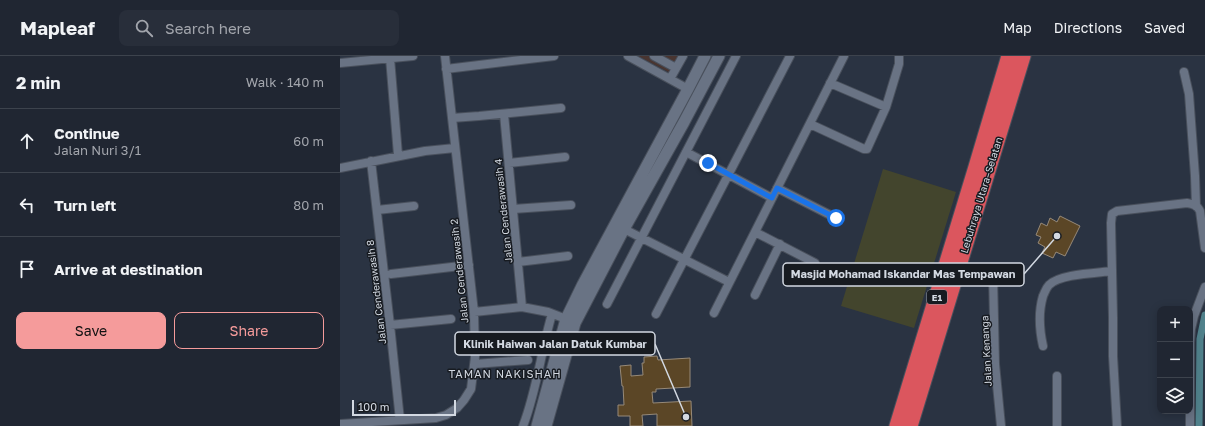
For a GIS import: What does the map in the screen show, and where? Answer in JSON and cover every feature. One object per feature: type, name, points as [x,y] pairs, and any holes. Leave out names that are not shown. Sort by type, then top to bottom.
[{"type":"highway","name":"Lebuhraya Utara–Selatan","points":[[910,426],[982,170],[1009,56]]},
{"type":"highway","name":"Lebuhraya Utara–Selatan","points":[[897,426],[982,170],[1023,56]]},
{"type":"main road","points":[[537,426],[566,319],[583,284],[705,56]]},
{"type":"main road","points":[[546,426],[575,323],[624,229],[719,56]]},
{"type":"street","points":[[340,63],[367,58],[413,56]]},
{"type":"street","name":"Jalan Cenderawasih 2","points":[[340,424],[436,418],[446,415],[457,408],[464,400],[470,389],[475,364],[474,312],[445,56]]},
{"type":"street","points":[[446,69],[554,56]]},
{"type":"street","points":[[628,56],[688,89]]},
{"type":"street","points":[[654,56],[676,68]]},
{"type":"street","points":[[670,79],[683,56]]},
{"type":"street","points":[[607,304],[736,56]]},
{"type":"street","points":[[656,314],[790,56]]},
{"type":"street","points":[[714,313],[844,56]]},
{"type":"street","points":[[810,124],[864,149],[867,149],[886,107],[899,64],[899,56]]},
{"type":"street","points":[[390,58],[398,155]]},
{"type":"street","points":[[1184,72],[1189,94],[1196,206]]},
{"type":"street","points":[[830,83],[886,107]]},
{"type":"street","points":[[452,118],[561,108]]},
{"type":"street","name":"Jalan Cenderawasih 4","points":[[504,114],[522,307]]},
{"type":"street","points":[[340,168],[398,155],[455,148]]},
{"type":"street","points":[[686,152],[772,198]]},
{"type":"street","points":[[509,163],[565,157]]},
{"type":"street","name":"Jalan Cenderawasih 8","points":[[371,162],[400,420]]},
{"type":"street","points":[[777,188],[836,218]]},
{"type":"street","points":[[1117,426],[1113,356],[1110,223],[1112,214],[1117,211],[1187,203],[1196,206],[1200,211],[1205,248]]},
{"type":"street","points":[[513,209],[572,205]]},
{"type":"street","points":[[377,210],[414,206]]},
{"type":"street","points":[[624,229],[729,282]]},
{"type":"street","points":[[755,232],[815,263]]},
{"type":"street","points":[[755,295],[780,244]]},
{"type":"street","points":[[518,262],[568,256]]},
{"type":"street","points":[[391,274],[469,265]]},
{"type":"street","points":[[1043,346],[1039,313],[1045,291],[1049,285],[1062,278],[1081,274],[1112,271]]},
{"type":"street","name":"Jalan Kenanga","points":[[993,275],[995,364],[1001,426]]},
{"type":"street","points":[[1190,426],[1191,329],[1194,316],[1205,287]]},
{"type":"street","points":[[474,312],[522,307],[535,309],[566,319]]},
{"type":"street","points":[[523,426],[529,409],[552,314]]},
{"type":"street","points":[[390,325],[451,319]]},
{"type":"street","points":[[475,364],[528,360]]},
{"type":"street","points":[[1057,376],[1057,426]]},
{"type":"shaded area","points":[[638,56],[687,56],[676,76]]},
{"type":"green space","points":[[883,169],[956,192],[914,328],[841,306]]},
{"type":"building","points":[[1060,216],[1080,226],[1065,256],[1056,252],[1053,258],[1042,253],[1045,247],[1038,243],[1041,237],[1036,235],[1041,223],[1047,226],[1050,218],[1057,222]]},
{"type":"building","points":[[657,356],[658,360],[690,358],[690,387],[656,389],[656,392],[652,392],[653,403],[691,401],[692,426],[657,426],[657,414],[642,415],[643,426],[630,426],[630,416],[618,416],[618,405],[624,405],[620,366],[631,365],[631,376],[643,375],[642,363],[644,363],[644,357]]},
{"type":"waterway","points":[[1199,426],[1200,339],[1205,315]]},
{"type":"place","name":"Masjid Mohamad Iskandar Mas Tempawan","points":[[1057,236]]},
{"type":"place","name":"Klinik Haiwan Jalan Datuk Kumbar","points":[[686,417]]},
{"type":"district","name":"TAMAN NAKISHAH","points":[[505,373]]},
{"type":"route","points":[[708,163],[772,198],[777,188],[836,218]]}]
